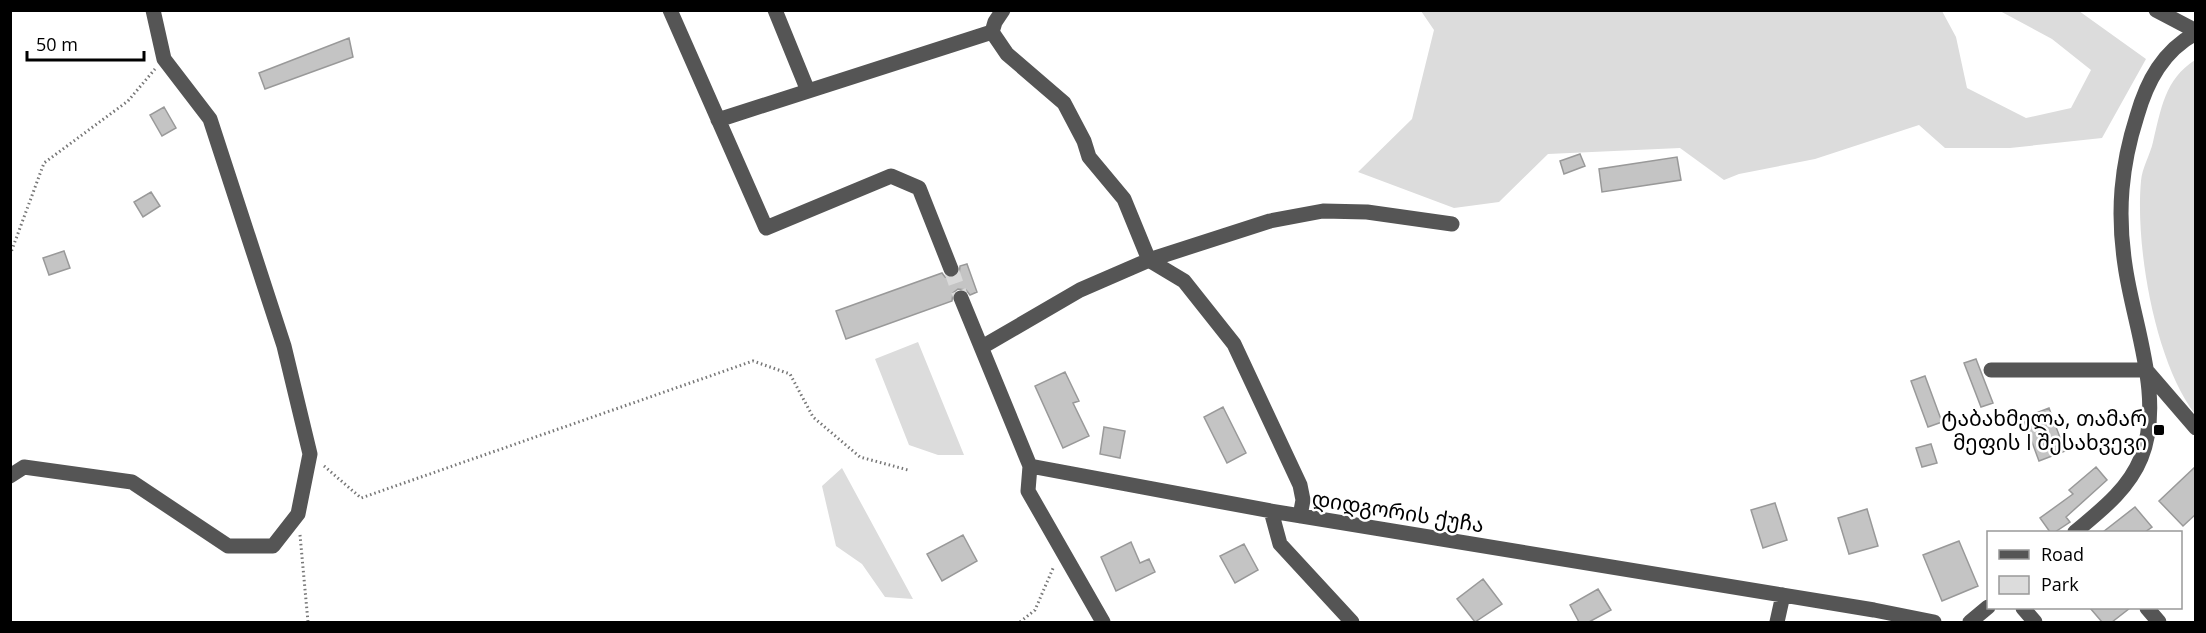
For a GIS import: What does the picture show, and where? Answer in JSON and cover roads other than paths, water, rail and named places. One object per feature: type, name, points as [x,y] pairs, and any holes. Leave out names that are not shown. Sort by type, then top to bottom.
[{"type":"street","points":[[10,476],[24,467],[132,482],[228,546],[273,546],[298,514],[310,454],[284,346],[210,119],[164,59],[153,10]]},
{"type":"street","points":[[670,10],[766,228],[891,176],[919,188],[951,269]]},
{"type":"street","points":[[775,10],[808,91]]},
{"type":"street","points":[[992,32],[1003,10]]},
{"type":"street","points":[[2083,530],[2128,483],[2141,458],[2147,434],[2146,370],[2125,264],[2121,195],[2125,155],[2142,99],[2159,64],[2178,43],[2196,32],[2156,10]]},
{"type":"street","points":[[718,120],[992,32]]},
{"type":"street","points":[[992,32],[1007,54],[1064,103],[1084,141],[1089,157],[1124,200],[1149,260],[1184,281],[1234,344],[1300,485],[1303,500],[1300,516]]},
{"type":"street","points":[[982,347],[1080,290],[1149,260],[1270,221],[1323,211],[1367,212],[1452,224]]},
{"type":"street","points":[[961,298],[1030,466],[1028,491],[1103,622]]},
{"type":"street","points":[[1991,370],[2146,370],[2196,428]]},
{"type":"street","name":"დიდგორის ქუჩა","points":[[1030,466],[1271,511],[1784,595],[1934,622]]},
{"type":"street","points":[[1271,511],[1280,544],[1352,622]]},
{"type":"street","points":[[1777,622],[1784,595]]},
{"type":"street","points":[[1970,622],[1987,609]]},
{"type":"street","points":[[2024,609],[2035,622]]},
{"type":"street","points":[[2148,609],[2159,622]]},
{"type":"tunnel","points":[[951,269],[961,298]]},
{"type":"place","name":"ტაბახმელა, თამარ მეფის I შესახვევი","points":[[2159,430]]}]
